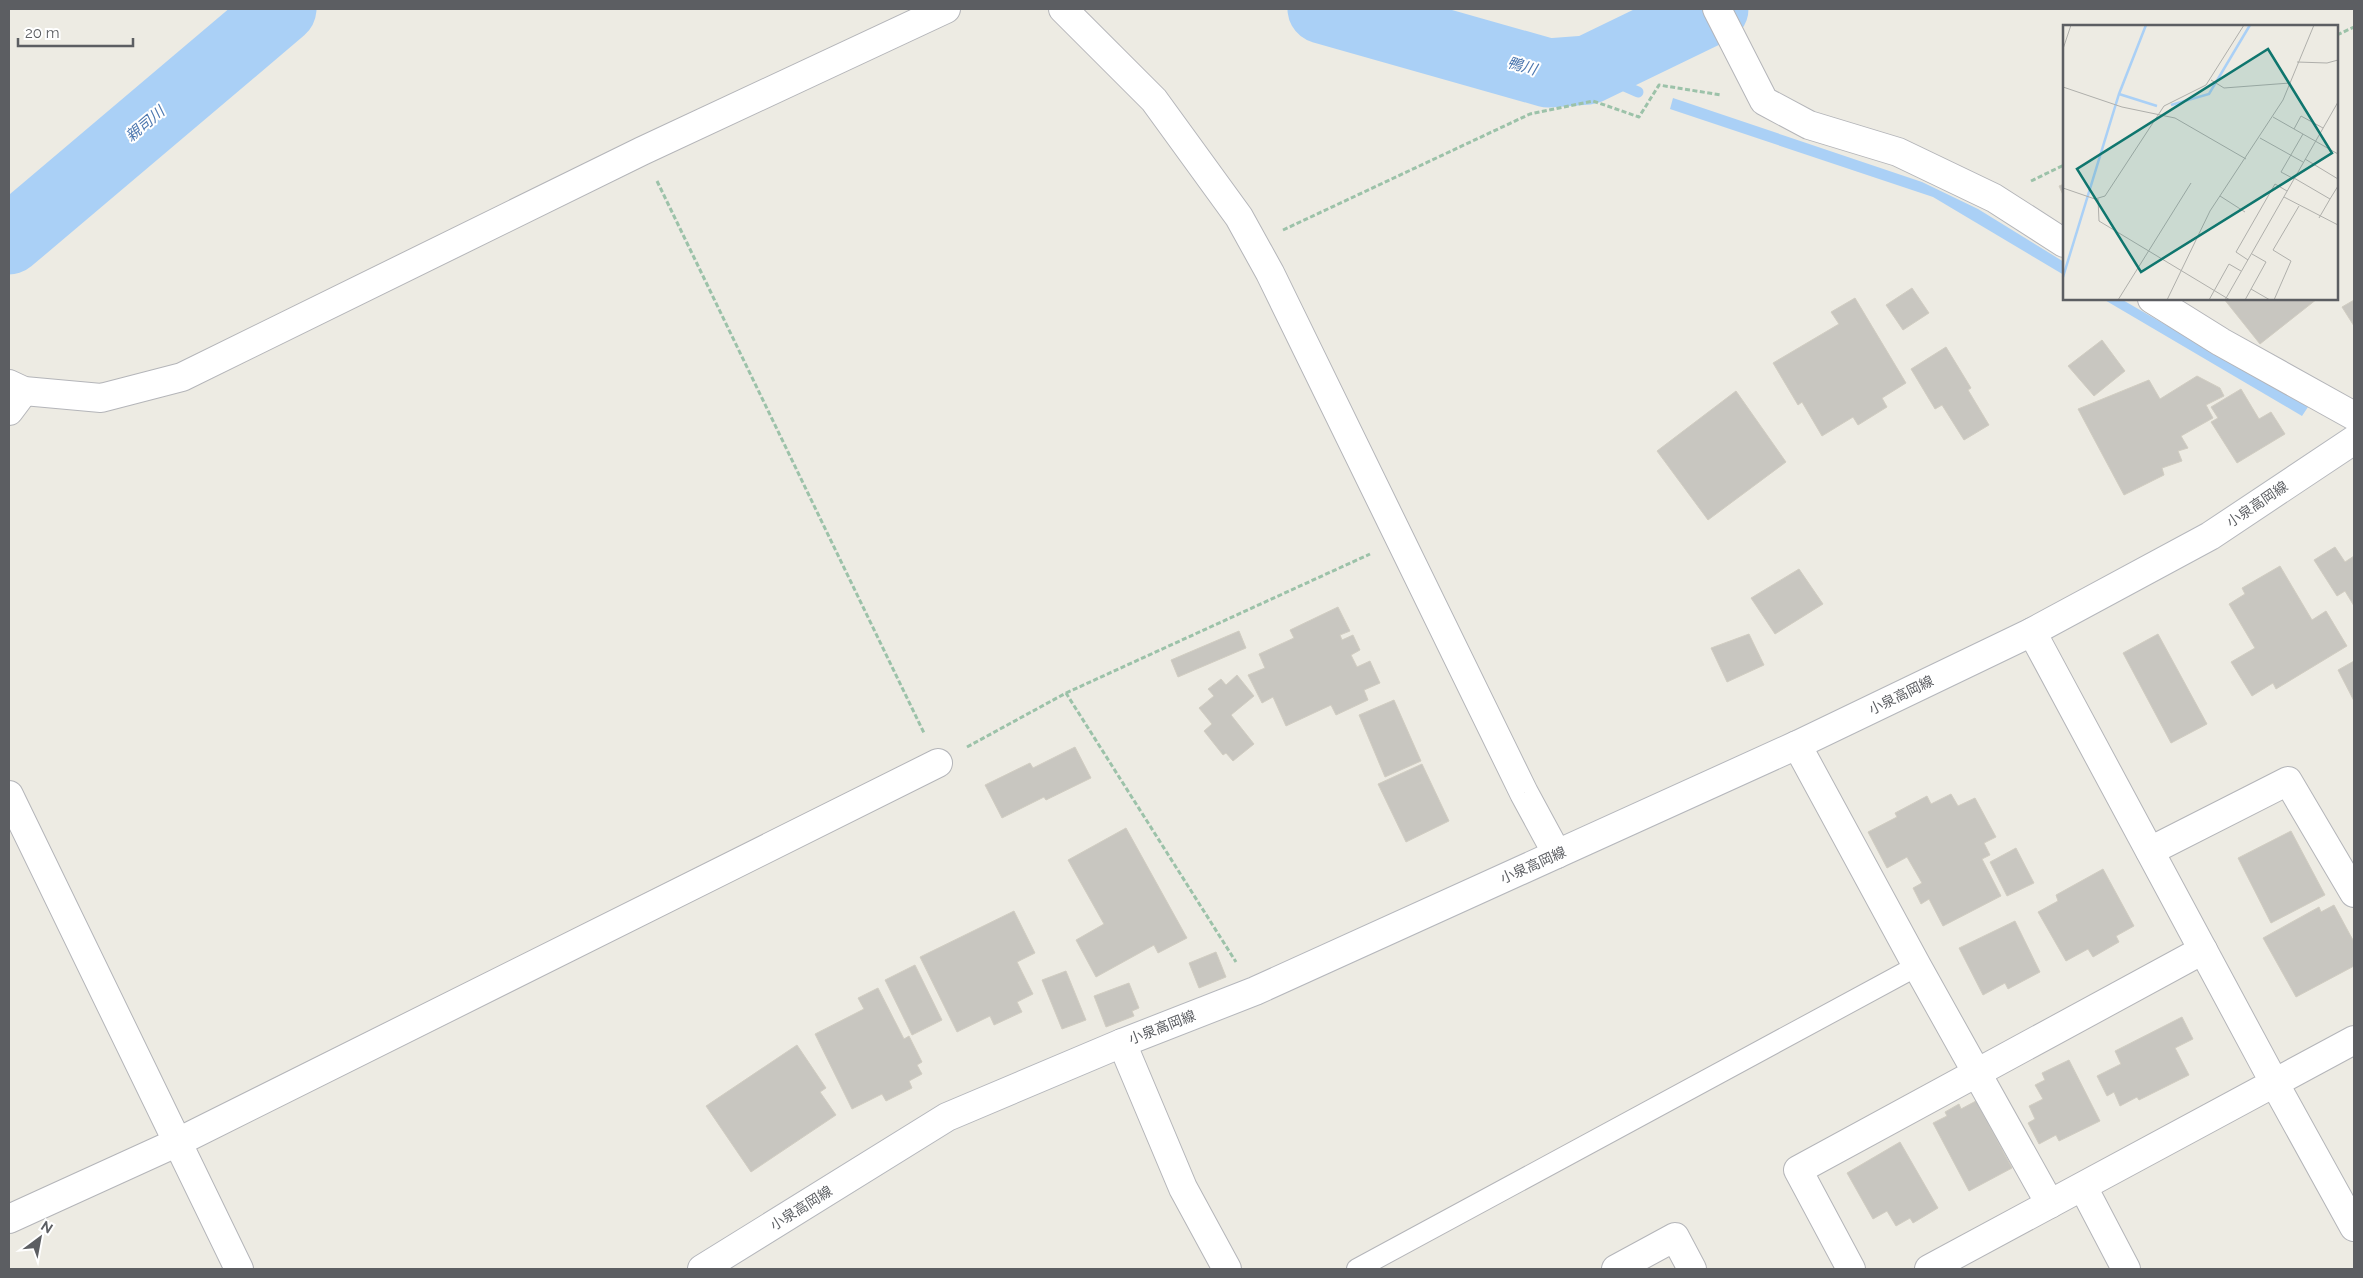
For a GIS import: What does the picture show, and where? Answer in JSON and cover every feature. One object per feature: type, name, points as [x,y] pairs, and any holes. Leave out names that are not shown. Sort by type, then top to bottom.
[{"type":"street","points":[[14,395],[101,398],[182,377],[642,151],[946,9]]},
{"type":"street","points":[[1063,9],[1154,100],[1239,217],[1401,540],[1524,793],[1557,854]]},
{"type":"street","points":[[1717,9],[1732,35],[1764,102],[1809,125],[1898,152],[1994,198],[2063,242]]},
{"type":"street","points":[[2154,300],[2221,342],[2354,416]]},
{"type":"street","name":"小泉高岡線","points":[[702,1269],[947,1117],[1122,1043],[1255,991],[1797,744],[2032,632],[2210,536],[2354,440]]},
{"type":"street","points":[[2032,632],[2354,1227]]},
{"type":"street","points":[[1797,744],[1917,966],[2050,1204]]},
{"type":"street","points":[[9,1219],[178,1142],[938,763]]},
{"type":"street","points":[[2150,851],[2288,781],[2354,893]]},
{"type":"street","points":[[9,795],[239,1269]]},
{"type":"street","points":[[1851,1269],[1798,1170],[2203,950]]},
{"type":"street","points":[[1929,1269],[2354,1040]]},
{"type":"street","points":[[1122,1043],[1183,1188],[1227,1269]]},
{"type":"street","points":[[2083,1187],[2126,1269]]},
{"type":"street","points":[[1616,1269],[1675,1238],[1692,1269]]},
{"type":"lane","points":[[1357,1269],[1917,966]]},
{"type":"path","points":[[2338,35],[2354,27]]},
{"type":"path","points":[[1254,245],[1530,114],[1593,101],[1639,117],[1659,85],[1764,102]]},
{"type":"path","points":[[642,151],[938,763],[1066,692],[1401,540]]},
{"type":"path","points":[[1066,692],[1255,991]]},
{"type":"water","points":[[1673,98],[1922,182],[1978,209],[2063,261],[2063,274],[1933,197],[1670,109]]},
{"type":"water","points":[[2105,300],[2123,300],[2308,407],[2302,416]]},
{"type":"building","points":[[2063,184],[2063,195],[2059,186]]},
{"type":"building","points":[[1912,288],[1929,313],[1903,330],[1886,305]]},
{"type":"building","points":[[1855,298],[1906,383],[1882,398],[1887,407],[1858,425],[1853,417],[1822,436],[1802,402],[1798,405],[1773,363],[1839,324],[1831,312]]},
{"type":"building","points":[[2225,300],[2316,300],[2260,344]]},
{"type":"building","points":[[2354,300],[2354,326],[2342,307]]},
{"type":"building","points":[[2102,340],[2125,371],[2094,396],[2068,366]]},
{"type":"building","points":[[1946,347],[1971,388],[1968,390],[1989,425],[1964,440],[1942,405],[1935,409],[1911,369]]},
{"type":"building","points":[[2197,376],[2220,388],[2224,396],[2206,405],[2213,418],[2181,436],[2188,448],[2178,451],[2182,461],[2162,468],[2164,475],[2124,495],[2078,409],[2149,380],[2160,399]]},
{"type":"building","points":[[2241,389],[2259,419],[2271,412],[2285,434],[2237,463],[2211,422],[2218,418],[2211,407]]},
{"type":"building","points":[[1736,391],[1786,462],[1708,520],[1657,451]]},
{"type":"building","points":[[2335,547],[2345,562],[2354,556],[2354,606],[2345,591],[2337,596],[2314,560]]},
{"type":"building","points":[[2280,566],[2312,620],[2326,611],[2347,646],[2276,689],[2273,683],[2252,696],[2231,662],[2255,648],[2229,604],[2245,594],[2242,588]]},
{"type":"building","points":[[1799,569],[1823,604],[1775,634],[1751,598]]},
{"type":"building","points":[[1338,607],[1350,631],[1340,635],[1342,640],[1353,635],[1360,650],[1351,655],[1357,667],[1370,661],[1380,683],[1364,690],[1368,700],[1336,715],[1331,705],[1286,726],[1273,697],[1262,703],[1248,675],[1265,668],[1259,654],[1294,638],[1290,630]]},
{"type":"building","points":[[1239,631],[1246,648],[1178,677],[1171,660]]},
{"type":"building","points":[[1749,634],[1764,665],[1727,682],[1711,648]]},
{"type":"building","points":[[2158,634],[2207,724],[2171,743],[2123,653]]},
{"type":"building","points":[[2354,661],[2354,701],[2338,670]]},
{"type":"building","points":[[1237,675],[1254,696],[1231,715],[1254,744],[1233,761],[1226,753],[1223,755],[1204,731],[1212,724],[1199,708],[1214,696],[1208,689],[1221,679],[1226,685]]},
{"type":"building","points":[[1394,700],[1421,761],[1385,777],[1359,715]]},
{"type":"building","points":[[1075,747],[1091,778],[1046,800],[1044,797],[1002,818],[985,785],[1030,763],[1033,768]]},
{"type":"building","points":[[1422,764],[1449,821],[1406,842],[1378,784]]},
{"type":"building","points":[[1951,794],[1958,806],[1975,798],[1996,837],[1984,843],[1990,855],[1982,859],[2001,896],[1943,926],[1929,899],[1921,904],[1913,888],[1922,883],[1907,857],[1887,868],[1868,832],[1897,817],[1895,813],[1927,796],[1931,804]]},
{"type":"building","points":[[1126,828],[1187,938],[1158,953],[1154,945],[1096,977],[1076,940],[1104,924],[1068,860]]},
{"type":"building","points":[[2291,831],[2325,895],[2271,923],[2238,858]]},
{"type":"building","points":[[2016,848],[2034,883],[2007,896],[1990,862]]},
{"type":"building","points":[[2103,869],[2134,926],[2116,936],[2119,942],[2093,957],[2088,949],[2066,961],[2038,912],[2058,901],[2056,895]]},
{"type":"building","points":[[2334,905],[2354,942],[2354,966],[2296,997],[2263,938],[2319,907],[2321,912]]},
{"type":"building","points":[[1014,911],[1035,953],[1017,962],[1033,994],[1017,1002],[1022,1012],[994,1025],[990,1016],[957,1032],[920,957]]},
{"type":"building","points":[[2015,921],[2040,972],[2008,989],[2005,983],[1983,995],[1959,948]]},
{"type":"building","points":[[1216,952],[1226,977],[1199,988],[1189,963]]},
{"type":"building","points":[[915,965],[942,1020],[912,1035],[885,980]]},
{"type":"building","points":[[1066,971],[1086,1020],[1062,1029],[1042,980]]},
{"type":"building","points":[[1129,983],[1139,1008],[1132,1011],[1134,1016],[1106,1027],[1094,996]]},
{"type":"building","points":[[878,988],[904,1039],[909,1036],[922,1062],[917,1065],[922,1074],[909,1081],[912,1088],[886,1101],[882,1094],[852,1109],[815,1034],[864,1009],[858,998]]},
{"type":"building","points":[[2182,1017],[2193,1039],[2175,1048],[2189,1075],[2139,1100],[2137,1097],[2120,1106],[2114,1092],[2107,1096],[2097,1076],[2121,1064],[2115,1051]]},
{"type":"building","points":[[797,1045],[826,1088],[820,1092],[836,1115],[751,1172],[706,1106]]},
{"type":"building","points":[[2069,1060],[2100,1121],[2059,1141],[2056,1135],[2039,1144],[2028,1123],[2035,1119],[2029,1106],[2043,1099],[2035,1085],[2045,1080],[2042,1073]]},
{"type":"building","points":[[1976,1101],[2012,1168],[1969,1191],[1933,1123],[1947,1116],[1945,1112],[1959,1104],[1961,1109]]},
{"type":"building","points":[[1900,1142],[1938,1208],[1913,1223],[1910,1218],[1896,1226],[1887,1211],[1873,1219],[1847,1173]]},
{"type":"waterway","name":"親司川","points":[[9,240],[282,9]]},
{"type":"waterway","name":"鴨川","points":[[1322,9],[1548,73],[1588,70],[1714,9]]},
{"type":"waterway","points":[[1588,70],[1638,92]]}]
